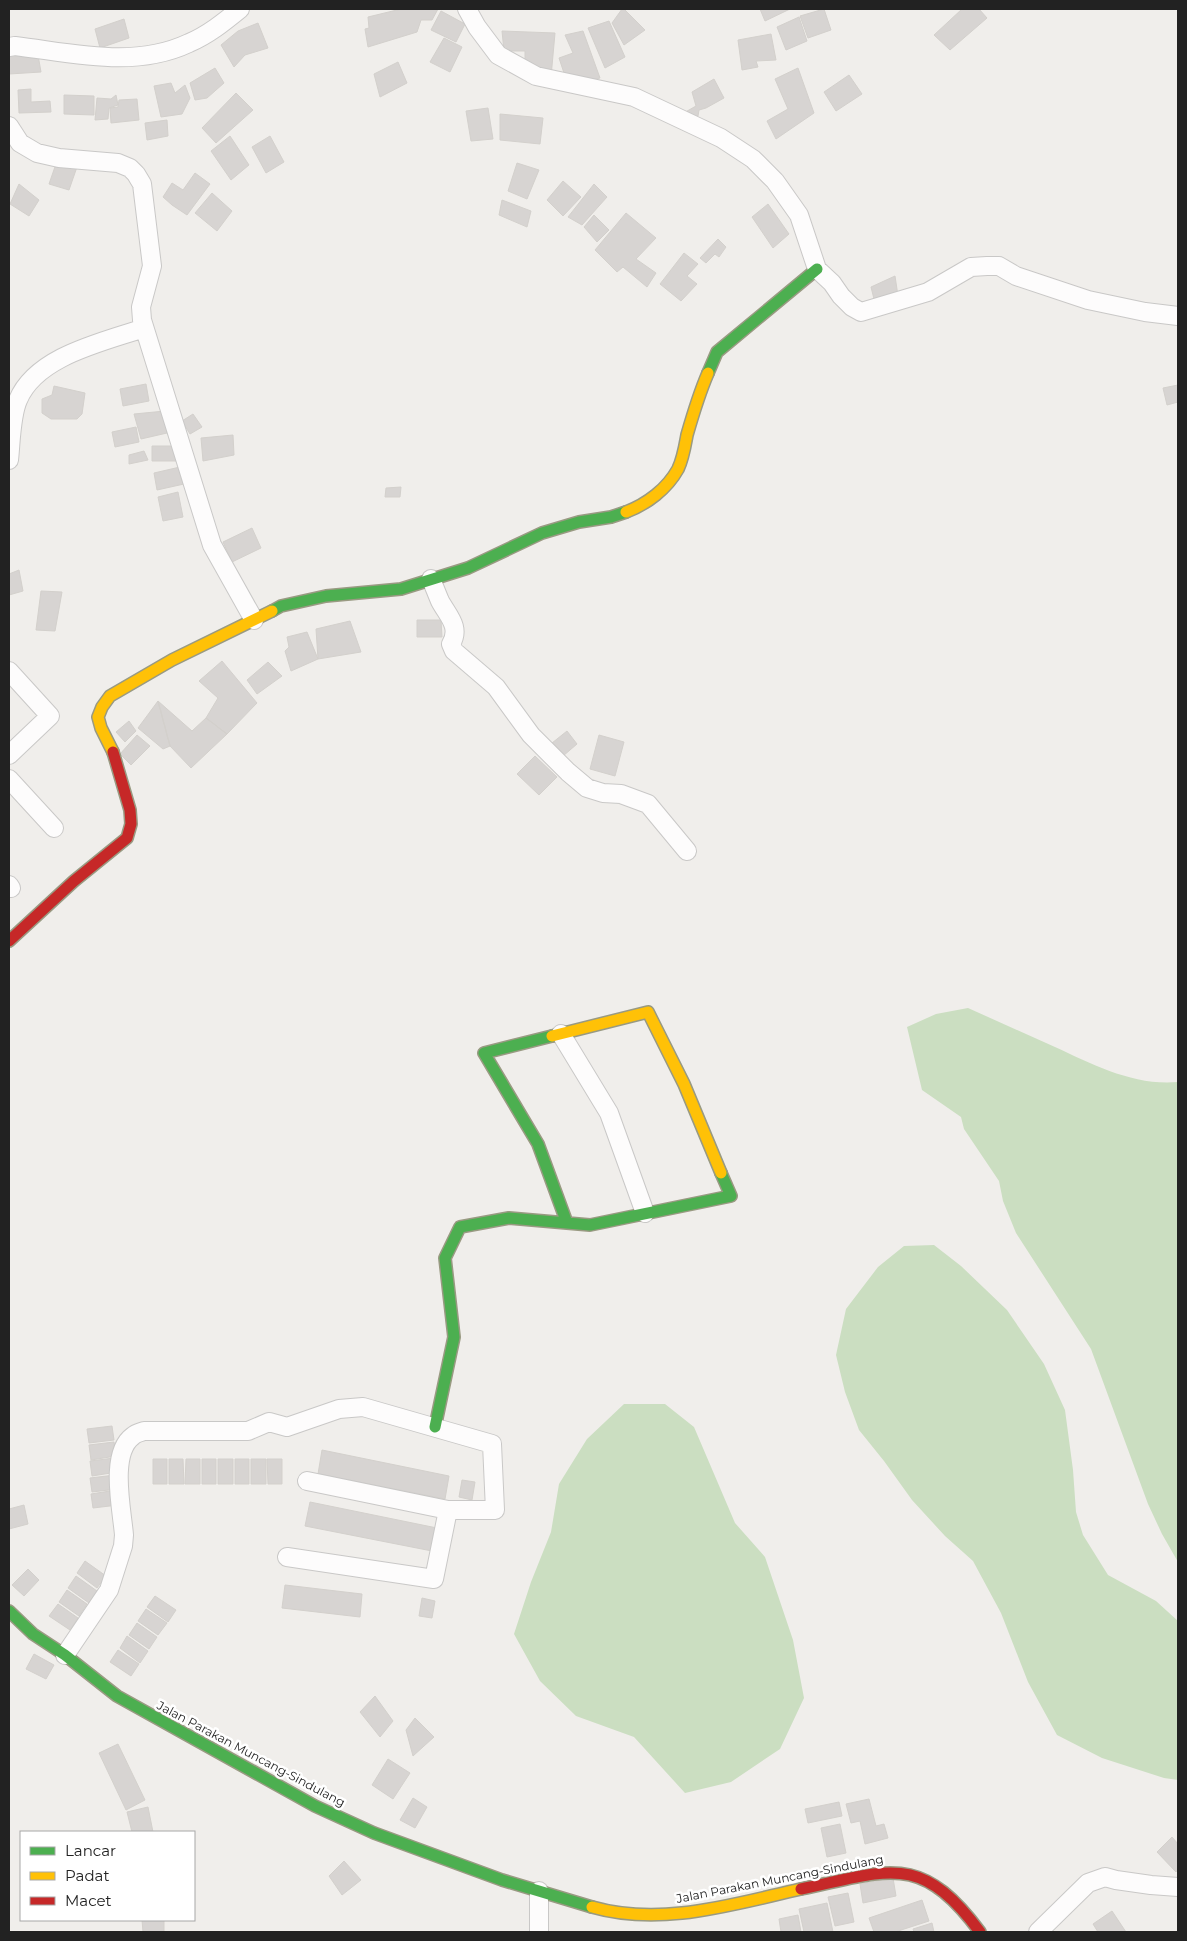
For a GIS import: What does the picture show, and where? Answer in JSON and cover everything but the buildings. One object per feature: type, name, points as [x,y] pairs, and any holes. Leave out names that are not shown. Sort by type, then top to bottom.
[{"type":"street","points":[[9,47],[15,46],[114,58],[148,56],[189,44],[240,9]]},
{"type":"street","points":[[467,9],[477,27],[498,55],[536,76],[634,97],[721,138],[753,159],[775,181],[799,215],[817,270],[832,283],[852,307],[861,312],[928,292],[971,267],[999,266],[1016,276],[1088,300],[1145,312],[1178,316]]},
{"type":"street","points":[[9,126],[20,143],[37,153],[58,158],[118,163],[130,168],[142,184],[152,266],[141,306],[144,328],[212,546],[254,620]]},
{"type":"street","points":[[9,941],[74,881],[127,838],[131,824],[130,810],[114,754],[101,728],[98,717],[110,696],[172,660],[280,606],[326,596],[400,588],[468,568],[542,534],[579,522],[611,517],[639,507],[654,497],[671,480],[679,467],[698,396],[717,352],[817,270]]},
{"type":"street","points":[[9,460],[18,399],[43,368],[70,354],[144,328]]},
{"type":"street","points":[[431,579],[440,601],[453,621],[454,639],[451,644],[454,651],[496,687],[530,735],[552,758],[587,788],[603,793],[621,794],[648,804],[688,851]]},
{"type":"street","points":[[9,671],[50,716],[9,755]]},
{"type":"street","points":[[9,779],[54,828]]},
{"type":"street","points":[[436,1427],[454,1337],[446,1258],[460,1227],[509,1218],[590,1225],[731,1196],[684,1084],[648,1012],[484,1054],[538,1144],[567,1223]]},
{"type":"street","points":[[561,1034],[608,1113],[645,1213]]},
{"type":"street","points":[[65,1655],[109,1590],[120,1556],[124,1535],[120,1456],[126,1444],[133,1436],[144,1431],[248,1431],[269,1422],[287,1427],[339,1409],[363,1406],[492,1444],[495,1510],[448,1510],[307,1481]]},
{"type":"street","points":[[287,1557],[434,1579],[448,1510]]},
{"type":"street","name":"Jalan Parakan Muncang-Sindulang","points":[[9,1611],[32,1634],[65,1655],[117,1696],[315,1806],[382,1836],[502,1880],[597,1908],[646,1916],[681,1914],[877,1873],[906,1872],[920,1877],[944,1892],[969,1917],[980,1932]]},
{"type":"street","points":[[1038,1932],[1088,1883],[1098,1878],[1105,1877],[1151,1885],[1178,1887]]},
{"type":"street","points":[[539,1891],[539,1932]]},
{"type":"green space","points":[[968,1008],[1084,1061],[1115,1073],[1146,1081],[1178,1082],[1178,1562],[1148,1504],[1091,1349],[1016,1233],[1003,1201],[999,1181],[964,1129],[961,1117],[922,1090],[907,1027],[936,1014]]},
{"type":"green space","points":[[934,1245],[961,1266],[1007,1310],[1044,1364],[1065,1410],[1073,1470],[1076,1512],[1083,1535],[1108,1575],[1156,1601],[1178,1621],[1178,1780],[1164,1778],[1102,1758],[1057,1735],[1028,1682],[1001,1613],[973,1561],[945,1536],[912,1500],[859,1430],[845,1392],[836,1355],[846,1309],[878,1267],[904,1246]]},
{"type":"green space","points":[[624,1404],[665,1404],[694,1427],[735,1523],[765,1557],[793,1640],[804,1698],[780,1749],[731,1782],[685,1793],[634,1737],[576,1716],[540,1681],[514,1634],[531,1582],[551,1532],[559,1484],[587,1439]]},
{"type":"traffic: fast","points":[[708,373],[717,352],[817,269]]},
{"type":"traffic: fast","points":[[272,611],[281,606],[326,596],[401,589],[468,568],[542,533],[579,522],[611,517],[626,512]]},
{"type":"traffic: fast","points":[[552,1036],[484,1053],[538,1144],[567,1223]]},
{"type":"traffic: fast","points":[[435,1427],[454,1337],[445,1258],[460,1227],[509,1218],[590,1225],[731,1196],[721,1173]]},
{"type":"traffic: fast","points":[[9,1611],[33,1634],[65,1655],[117,1696],[315,1806],[374,1833],[502,1880],[592,1907]]},
{"type":"traffic: slow","points":[[626,512],[656,495],[678,469],[683,457],[694,412],[708,373]]},
{"type":"traffic: slow","points":[[113,752],[101,728],[98,717],[110,696],[172,660],[272,611]]},
{"type":"traffic: slow","points":[[552,1036],[648,1012],[684,1084],[721,1173]]},
{"type":"traffic: slow","points":[[592,1907],[618,1913],[671,1914],[723,1907],[801,1889]]},
{"type":"traffic: jam","points":[[9,941],[74,881],[127,838],[131,824],[130,810],[113,752]]},
{"type":"traffic: jam","points":[[801,1889],[880,1873],[901,1873],[920,1878],[939,1889],[959,1906],[980,1932]]}]
